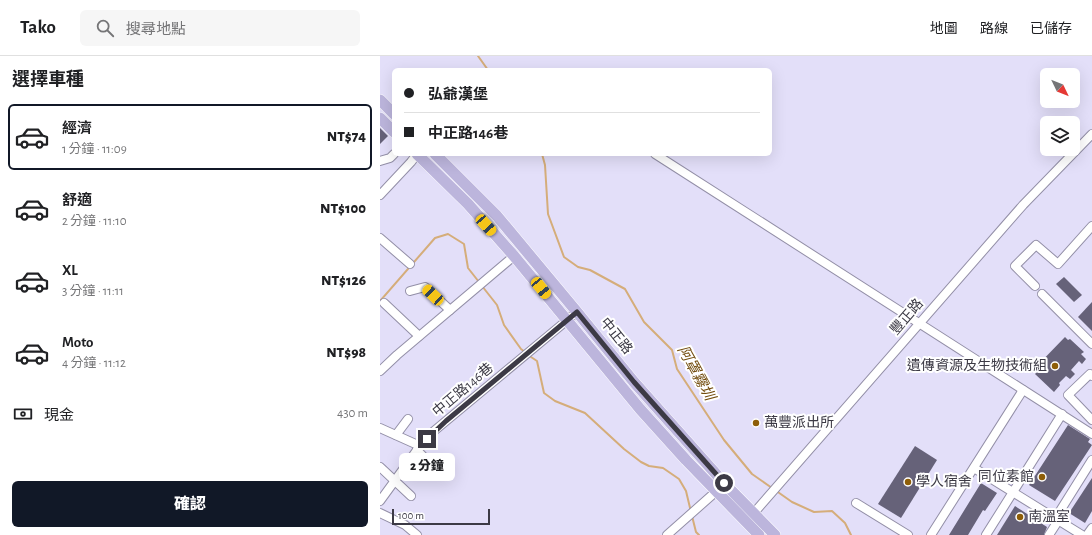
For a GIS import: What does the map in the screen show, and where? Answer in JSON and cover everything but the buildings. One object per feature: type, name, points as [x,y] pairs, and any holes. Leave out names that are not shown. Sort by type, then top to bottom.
[{"type":"main road","points":[[380,100],[392,112]]},
{"type":"main road","points":[[380,118],[392,130]]},
{"type":"main road","name":"中正路","points":[[419,156],[468,204],[514,256],[640,409],[686,460],[720,487]]},
{"type":"main road","name":"中正路","points":[[437,156],[497,216],[720,487],[750,519],[759,535]]},
{"type":"main road","name":"中正路","points":[[750,519],[775,535]]},
{"type":"street","name":"豐正路","points":[[750,519],[919,322],[1023,205],[1092,134]]},
{"type":"street","points":[[380,161],[392,156]]},
{"type":"street","points":[[380,195],[416,156]]},
{"type":"street","points":[[657,156],[1092,434]]},
{"type":"street","points":[[1035,286],[1015,266],[1036,245],[1058,264],[1092,226]]},
{"type":"street","points":[[380,238],[410,264]]},
{"type":"street","points":[[380,370],[514,256]]},
{"type":"street","points":[[410,291],[425,287],[450,310]]},
{"type":"street","points":[[1042,294],[1092,344]]},
{"type":"street","points":[[384,303],[419,336]]},
{"type":"street","name":"中正路146巷","points":[[380,501],[419,448],[434,431],[577,312]]},
{"type":"street","points":[[1092,376],[1090,374],[1068,395],[1092,420]]},
{"type":"street","points":[[931,535],[1023,390]]},
{"type":"street","points":[[986,535],[1062,414]]},
{"type":"street","points":[[396,435],[408,419]]},
{"type":"street","points":[[380,428],[419,448],[441,474]]},
{"type":"street","points":[[1049,535],[1092,460]]},
{"type":"street","points":[[380,467],[411,496]]},
{"type":"street","points":[[974,468],[1082,535]]},
{"type":"street","points":[[667,535],[720,487]]},
{"type":"street","points":[[856,503],[908,535]]},
{"type":"street","points":[[380,513],[405,525],[417,535]]},
{"type":"street","points":[[1087,535],[1092,528]]},
{"type":"waterway","name":"阿罩霧圳","points":[[478,56],[487,68]]},
{"type":"waterway","name":"阿罩霧圳","points":[[543,156],[545,165],[548,214],[564,257],[578,267],[590,270],[625,289],[644,322],[672,350],[677,369],[724,440],[752,474],[772,488]]},
{"type":"waterway","points":[[380,301],[435,238],[448,234],[464,244],[468,268],[479,282]]},
{"type":"waterway","points":[[482,286],[497,305],[504,325],[521,349],[525,352]]},
{"type":"waterway","points":[[528,355],[537,361],[544,393],[555,401],[585,413],[624,449],[641,462],[649,466],[663,468],[679,479],[686,491],[691,512]]},
{"type":"waterway","name":"阿罩霧圳","points":[[775,490],[792,502],[814,512],[832,511],[845,523],[851,535]]},
{"type":"waterway","points":[[692,516],[696,532],[699,535]]},
{"type":"place","name":"遺傳資源及生物技術組","points":[[1055,366]]},
{"type":"place","name":"萬豐派出所","points":[[756,423]]},
{"type":"place","name":"同位素館","points":[[1042,477]]},
{"type":"place","name":"學人宿舍","points":[[908,482]]},
{"type":"place","name":"南溫室","points":[[1020,517]]},
{"type":"route","points":[[427,439],[434,431],[577,312],[634,382],[724,483]]}]
